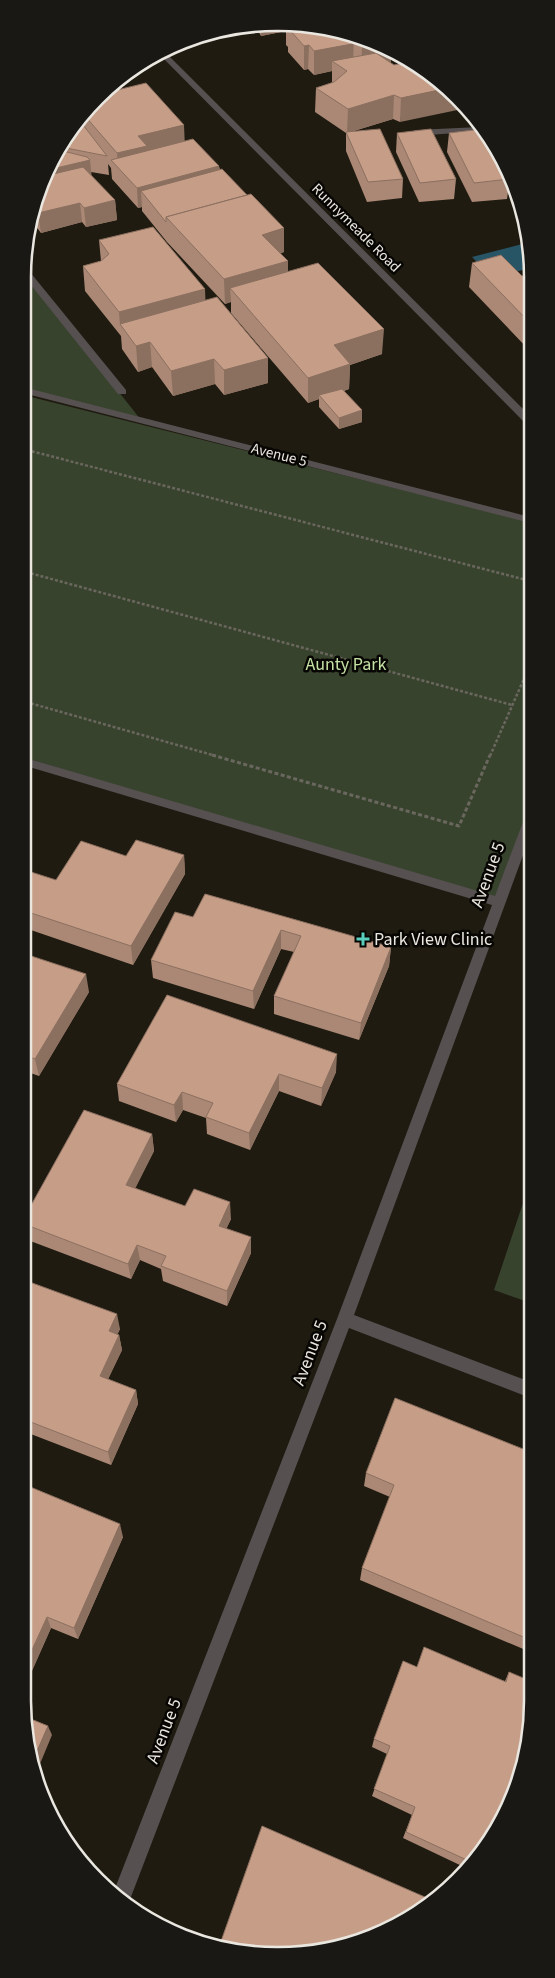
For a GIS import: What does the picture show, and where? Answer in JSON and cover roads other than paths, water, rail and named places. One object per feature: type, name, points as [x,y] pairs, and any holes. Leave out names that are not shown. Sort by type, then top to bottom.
[{"type":"street","name":"Runnymeade Road","points":[[167,58],[524,416]]},
{"type":"street","points":[[407,133],[474,129]]},
{"type":"street","points":[[31,279],[122,392]]},
{"type":"street","name":"Avenue 5","points":[[31,392],[524,518]]},
{"type":"street","points":[[31,763],[500,902]]},
{"type":"street","name":"Avenue 5","points":[[123,1892],[345,1319],[524,836]]},
{"type":"street","points":[[345,1319],[524,1387]]},
{"type":"water","points":[[522,244],[524,270],[493,278],[472,257]]},
{"type":"place","name":"Park View Clinic","points":[[363,939]]},
{"type":"park label","name":"Aunty Park","points":[[346,664]]}]
